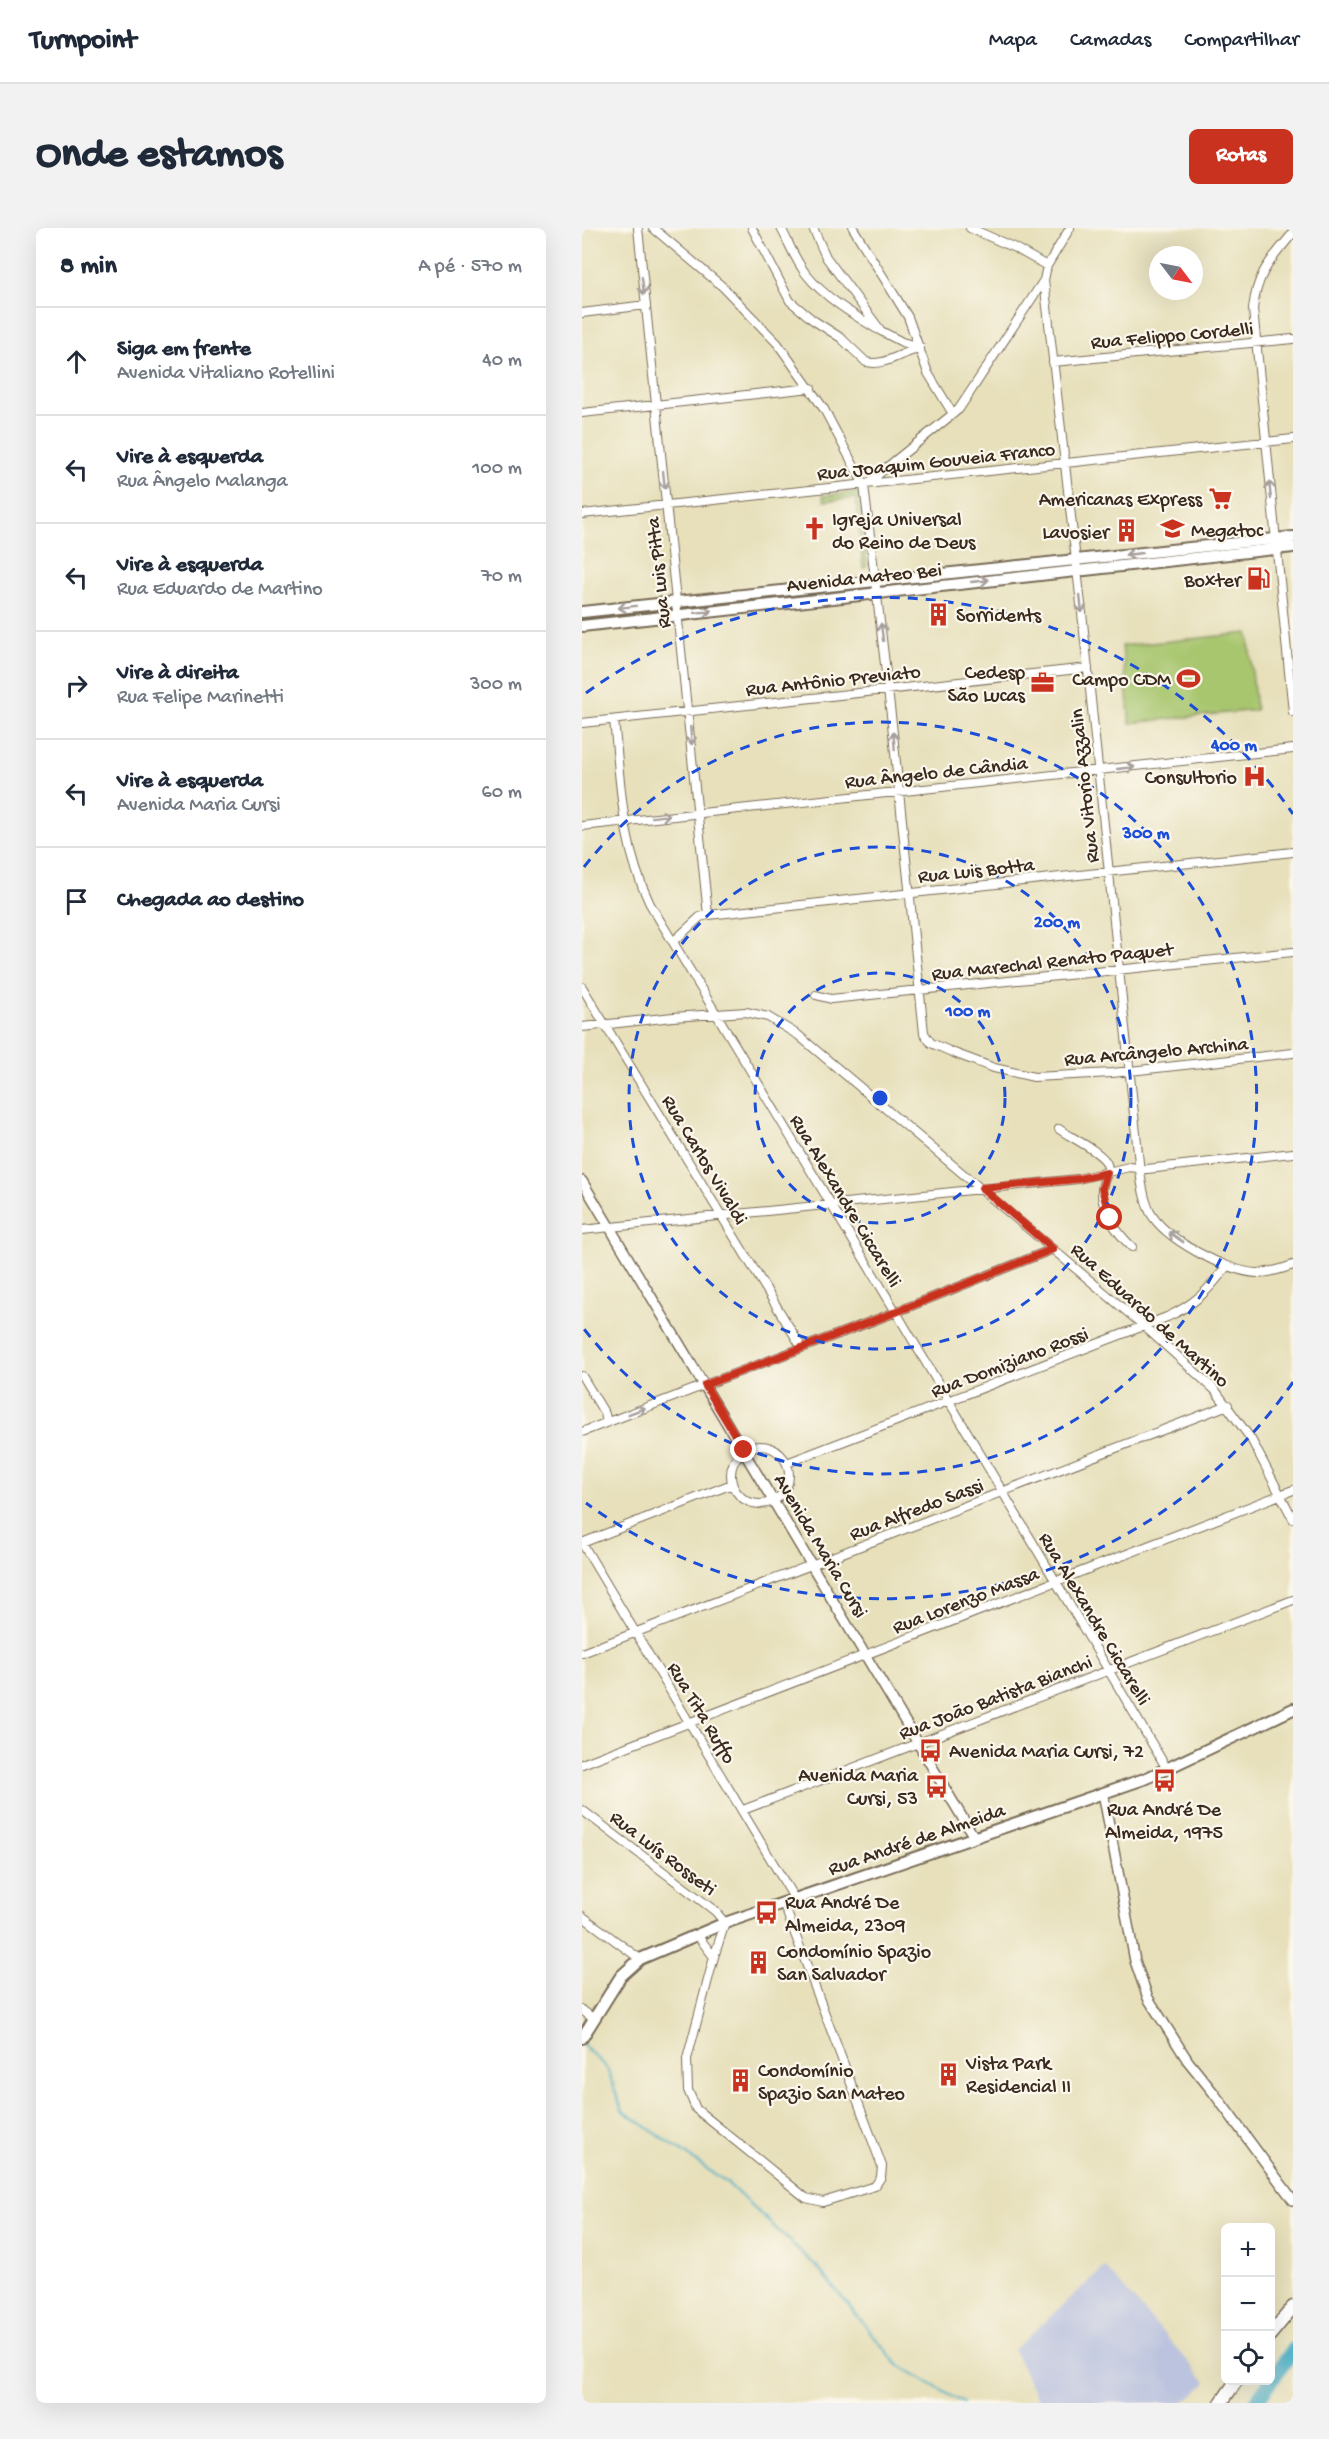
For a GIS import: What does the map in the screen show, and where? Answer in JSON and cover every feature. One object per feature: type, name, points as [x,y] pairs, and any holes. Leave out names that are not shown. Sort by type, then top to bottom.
[{"type":"highway","points":[[1273,2331],[1293,2307]]},
{"type":"highway","points":[[1221,2403],[1234,2385]]},
{"type":"main road","name":"Avenida Mateo Bei","points":[[1276,544],[1293,537]]},
{"type":"main road","name":"Avenida Mateo Bei","points":[[582,626],[877,592],[1077,565],[1276,544],[1293,547]]},
{"type":"main road","name":"Avenida Mateo Bei","points":[[582,612],[876,580],[1077,565]]},
{"type":"main road","name":"Rua André de Almeida","points":[[583,2036],[621,1976],[640,1959],[724,1923],[1167,1769],[1293,1709]]},
{"type":"street","name":"Rua Luis Pitta","points":[[638,228],[708,915]]},
{"type":"street","points":[[652,228],[723,287],[778,344],[811,388],[866,484],[919,990]]},
{"type":"street","points":[[753,228],[790,301],[806,315],[841,338],[866,362],[881,363],[920,348]]},
{"type":"street","points":[[781,228],[800,264],[814,283],[846,309],[881,331],[920,348]]},
{"type":"street","points":[[813,228],[826,257],[881,331]]},
{"type":"street","points":[[853,228],[904,310],[928,373],[953,414]]},
{"type":"street","points":[[970,228],[1015,248],[1047,266]]},
{"type":"street","name":"Rua Vitorio Azzalin","points":[[1070,228],[1047,266],[1044,280],[1077,565],[1140,1168],[1146,1200],[1157,1222],[1178,1240],[1226,1267],[1255,1273],[1274,1271],[1293,1265]]},
{"type":"street","points":[[1293,233],[1290,241],[1258,281],[1253,309],[1276,544],[1290,646],[1293,712]]},
{"type":"street","points":[[866,484],[953,414],[969,395],[1044,280]]},
{"type":"street","points":[[582,314],[633,309],[646,305]]},
{"type":"street","name":"Rua Felippo Cordelli","points":[[1053,362],[1293,339]]},
{"type":"street","points":[[582,413],[811,388]]},
{"type":"street","name":"Rua Joaquim Gouveia Franco","points":[[582,514],[1293,439]]},
{"type":"street","name":"Rua Antônio Previato","points":[[582,723],[1088,668]]},
{"type":"street","name":"Rua Alexandre Ciccarelli","points":[[615,720],[629,849],[636,873],[650,904],[950,1401],[1054,1582],[1167,1769]]},
{"type":"street","name":"Rua Ângelo de Cândia","points":[[582,826],[1293,749]]},
{"type":"street","name":"Rua Luis Botta","points":[[673,942],[700,917],[708,915],[1293,852]]},
{"type":"street","name":"Rua Marechal Renato Paquet","points":[[816,994],[831,999],[1293,952]]},
{"type":"street","name":"Rua Carlos Vivaldi","points":[[582,987],[802,1348]]},
{"type":"street","name":"Rua Arcângelo Archina","points":[[919,990],[924,1033],[932,1043],[994,1068],[1023,1076],[1047,1077],[1130,1071],[1293,1053]]},
{"type":"street","name":"Rua Eduardo de Martino","points":[[582,1028],[716,1013],[757,1014],[768,1017],[789,1030],[982,1188],[1144,1326],[1215,1390],[1251,1439],[1282,1494],[1293,1519]]},
{"type":"street","points":[[1059,1129],[1102,1156],[1107,1164],[1107,1173],[1102,1188],[1108,1213],[1117,1230],[1132,1247]]},
{"type":"street","points":[[582,1230],[1078,1179],[1129,1167],[1147,1169],[1293,1153]]},
{"type":"street","name":"Avenida Maria Cursi","points":[[582,1181],[775,1500],[974,1837]]},
{"type":"street","points":[[582,1432],[896,1312],[1053,1249]]},
{"type":"street","name":"Rua Domiziano Rossi","points":[[787,1463],[1184,1310],[1208,1291],[1226,1267]]},
{"type":"street","points":[[582,1376],[608,1422]]},
{"type":"street","name":"Rua Alfredo Sassi","points":[[582,1653],[1228,1405]]},
{"type":"street","points":[[764,1445],[774,1448],[782,1454],[787,1463],[789,1480],[786,1488],[775,1500],[767,1503],[750,1502],[736,1491],[732,1484],[733,1465],[744,1450],[764,1445]]},
{"type":"street","points":[[582,1543],[732,1484]]},
{"type":"street","name":"Rua Lorenzo Massa","points":[[582,1764],[1293,1490]]},
{"type":"street","name":"Rua Tita Ruffo","points":[[582,1543],[743,1810],[789,1900],[882,2166],[881,2177],[875,2186],[823,2202],[806,2198],[696,2109],[688,2090],[687,2059],[714,1957]]},
{"type":"street","name":"Rua João Batista Bianchi","points":[[743,1810],[1293,1600]]},
{"type":"street","points":[[1103,1793],[1135,1961],[1148,1998],[1188,2061],[1293,2200]]},
{"type":"street","name":"Rua Luís Rosseti","points":[[582,1810],[715,1911],[724,1923]]},
{"type":"street","points":[[582,1916],[640,1959]]},
{"type":"street","points":[[714,1957],[724,1923]]},
{"type":"street","points":[[697,1935],[714,1957]]},
{"type":"street","points":[[582,2010],[594,2019]]},
{"type":"shaded area","points":[[1105,2267],[1207,2383],[1182,2403],[1040,2403],[1013,2350]]},
{"type":"green space","points":[[859,492],[867,567],[863,568],[856,498],[824,501],[823,496]]},
{"type":"green space","name":"Campo CDM","points":[[1248,633],[1256,710],[1130,723],[1122,646]]},
{"type":"waterway","points":[[582,2044],[607,2068],[622,2110],[726,2182],[816,2266],[898,2365],[963,2403]]},
{"type":"waterway","points":[[1255,2403],[1293,2350]]},
{"type":"place","name":"Americanas Express","points":[[1220,498]]},
{"type":"place","name":"Igreja Universal do Reino de Deus","points":[[814,529]]},
{"type":"place","name":"Megatoc","points":[[1173,529]]},
{"type":"place","name":"Lavosier","points":[[1127,531]]},
{"type":"place","name":"Boxter","points":[[1259,579]]},
{"type":"place","name":"Sorridents","points":[[938,614]]},
{"type":"place","name":"Campo CDM","points":[[1189,678]]},
{"type":"place","name":"Cedesp São Lucas","points":[[1043,683]]},
{"type":"place","name":"Consultorio","points":[[1255,776]]},
{"type":"place","name":"Avenida Maria Cursi, 72","points":[[931,1750]]},
{"type":"place","name":"Rua André De Almeida, 1975","points":[[1164,1780]]},
{"type":"place","name":"Avenida Maria Cursi, 53","points":[[936,1786]]},
{"type":"place","name":"Rua André De Almeida, 2309","points":[[767,1913]]},
{"type":"place","name":"Condomínio Spazio San Salvador","points":[[759,1962]]},
{"type":"place","name":"Vista Park Residencial II","points":[[948,2074]]},
{"type":"place","name":"Condomínio Spazio San Mateo","points":[[740,2081]]},
{"type":"route","points":[[744,1450],[705,1385],[1053,1249],[982,1188],[1078,1179],[1107,1173],[1102,1188],[1110,1218]]}]
